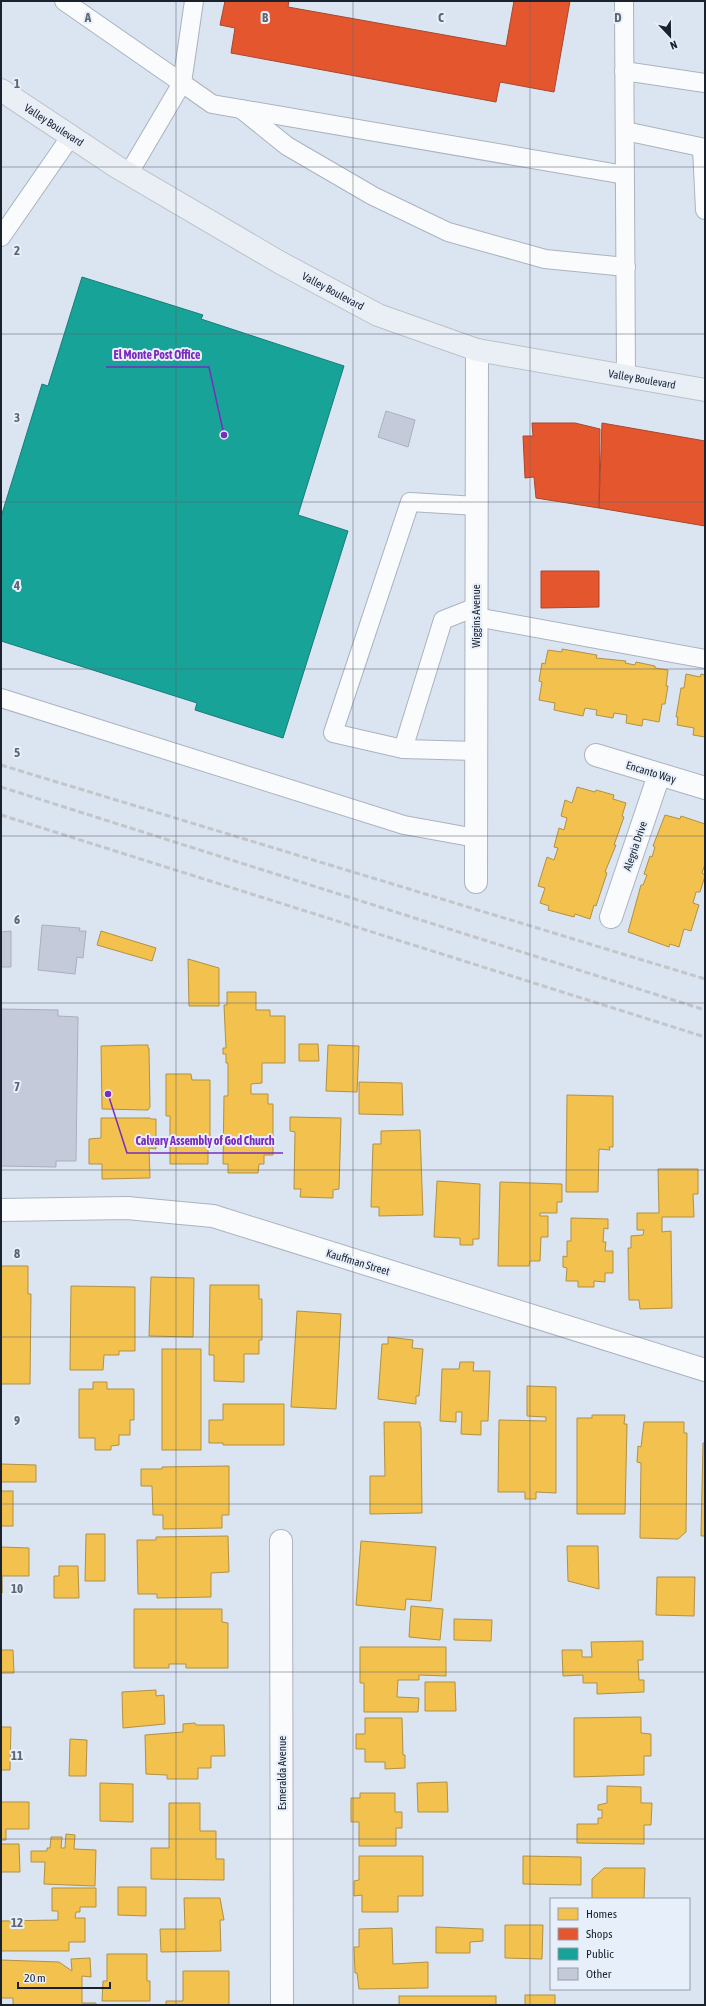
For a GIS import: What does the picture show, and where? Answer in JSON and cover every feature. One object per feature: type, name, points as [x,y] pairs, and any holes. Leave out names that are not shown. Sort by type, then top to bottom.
[{"type":"main road","name":"Valley Boulevard","points":[[1,90],[128,173],[278,262],[378,315],[477,350],[705,390]]},
{"type":"street","name":"Wiggins Avenue","points":[[476,882],[477,350]]},
{"type":"street","name":"Encanto Way","points":[[596,755],[705,788]]},
{"type":"street","name":"Alegria Drive","points":[[611,917],[659,775]]},
{"type":"street","name":"Kauffman Street","points":[[1,1210],[127,1208],[213,1216],[705,1370]]},
{"type":"street","name":"Esmeralda Avenue","points":[[281,1541],[282,2005]]},
{"type":"lane","points":[[64,1],[212,104],[625,175]]},
{"type":"lane","points":[[128,173],[182,83],[194,1]]},
{"type":"lane","points":[[624,1],[626,377]]},
{"type":"lane","points":[[624,71],[705,84]]},
{"type":"lane","points":[[240,109],[287,146],[373,196],[448,232],[545,259],[626,266]]},
{"type":"lane","points":[[625,131],[703,148],[705,210]]},
{"type":"lane","points":[[1,237],[7,215],[72,136]]},
{"type":"lane","points":[[476,506],[410,502],[334,733],[403,750],[476,751]]},
{"type":"lane","points":[[403,750],[443,620],[476,612],[705,658]]},
{"type":"lane","points":[[1,698],[404,825],[476,838]]},
{"type":"building: Homes","points":[[562,649],[597,655],[596,658],[626,661],[625,663],[635,665],[636,662],[655,666],[655,668],[668,670],[666,686],[668,686],[665,704],[662,704],[659,722],[643,719],[642,726],[626,723],[627,715],[614,713],[613,718],[596,715],[597,710],[585,708],[583,716],[554,710],[555,703],[539,700],[542,682],[539,681],[542,663],[545,664],[548,650],[562,652]]},
{"type":"building: Homes","points":[[686,674],[700,677],[701,674],[705,675],[705,737],[693,735],[694,728],[677,725],[678,717],[676,717],[681,688],[684,688]]},
{"type":"building: Homes","points":[[577,787],[614,795],[613,799],[626,803],[622,816],[624,817],[614,845],[616,845],[605,872],[607,873],[590,919],[575,914],[574,917],[548,910],[549,906],[540,903],[545,888],[538,886],[547,857],[554,860],[558,848],[554,847],[559,828],[564,830],[567,818],[561,816],[565,800],[572,803]]},
{"type":"building: Homes","points":[[665,815],[680,819],[681,816],[705,824],[705,864],[702,873],[705,876],[700,892],[696,892],[693,903],[699,905],[691,931],[684,929],[679,947],[670,944],[669,947],[628,932],[641,885],[643,885],[647,875],[644,874],[650,856],[652,857],[655,847],[653,846]]},
{"type":"building: Homes","points":[[101,931],[156,948],[152,961],[97,945]]},
{"type":"building: Homes","points":[[188,959],[219,968],[219,1006],[189,1006]]},
{"type":"building: Homes","points":[[227,992],[256,992],[256,1010],[270,1010],[270,1016],[285,1016],[285,1063],[262,1063],[262,1083],[251,1084],[251,1094],[268,1094],[268,1104],[273,1104],[273,1155],[264,1155],[264,1164],[259,1164],[258,1173],[228,1173],[228,1164],[223,1164],[224,1096],[228,1096],[228,1063],[226,1063],[226,1054],[223,1054],[223,1048],[226,1048],[224,1005],[227,1005]]},
{"type":"building: Homes","points":[[299,1044],[318,1044],[319,1061],[299,1061]]},
{"type":"building: Homes","points":[[148,1045],[150,1107],[148,1110],[102,1109],[101,1046]]},
{"type":"building: Homes","points":[[328,1045],[359,1046],[357,1092],[326,1091]]},
{"type":"building: Homes","points":[[166,1074],[191,1074],[192,1080],[210,1080],[210,1143],[208,1143],[208,1164],[170,1164],[170,1116],[166,1116]]},
{"type":"building: Homes","points":[[359,1082],[402,1083],[403,1115],[359,1114]]},
{"type":"building: Homes","points":[[567,1095],[613,1096],[613,1147],[609,1147],[610,1150],[599,1149],[598,1192],[566,1192]]},
{"type":"building: Homes","points":[[290,1117],[341,1118],[339,1189],[333,1190],[333,1198],[300,1197],[301,1189],[294,1189],[295,1132],[290,1131]]},
{"type":"building: Homes","points":[[101,1118],[156,1119],[156,1149],[149,1148],[150,1178],[102,1179],[102,1164],[89,1164],[89,1139],[101,1138]]},
{"type":"building: Homes","points":[[420,1130],[423,1215],[379,1216],[379,1207],[371,1207],[373,1144],[381,1144],[381,1131]]},
{"type":"building: Homes","points":[[658,1169],[698,1169],[698,1194],[693,1194],[694,1217],[662,1217],[662,1232],[671,1231],[672,1308],[640,1309],[639,1300],[629,1300],[628,1248],[631,1248],[631,1236],[643,1235],[644,1230],[637,1230],[637,1213],[659,1213]]},
{"type":"building: Homes","points":[[437,1181],[480,1184],[479,1239],[473,1239],[473,1245],[460,1245],[460,1238],[434,1237]]},
{"type":"building: Homes","points":[[500,1182],[562,1184],[562,1202],[557,1202],[557,1213],[540,1213],[540,1216],[548,1216],[548,1237],[541,1237],[540,1261],[530,1261],[529,1266],[498,1266]]},
{"type":"building: Homes","points":[[571,1218],[608,1219],[608,1229],[604,1228],[603,1242],[606,1242],[605,1251],[613,1251],[613,1273],[605,1273],[605,1282],[594,1281],[594,1287],[578,1287],[578,1281],[566,1281],[567,1268],[563,1267],[563,1256],[567,1257],[567,1241],[571,1241]]},
{"type":"building: Homes","points":[[1,1266],[28,1266],[28,1294],[31,1294],[30,1384],[1,1384]]},
{"type":"building: Homes","points":[[151,1277],[194,1278],[193,1337],[149,1336]]},
{"type":"building: Homes","points":[[210,1285],[259,1285],[259,1299],[262,1299],[262,1340],[259,1340],[259,1354],[244,1354],[244,1382],[214,1381],[214,1355],[209,1355]]},
{"type":"building: Homes","points":[[71,1286],[135,1287],[135,1351],[119,1351],[119,1355],[104,1355],[103,1370],[70,1370]]},
{"type":"building: Homes","points":[[297,1311],[341,1314],[336,1409],[291,1407]]},
{"type":"building: Homes","points":[[388,1337],[413,1340],[412,1348],[423,1349],[419,1396],[416,1396],[416,1404],[378,1399],[382,1344],[388,1344]]},
{"type":"building: Homes","points":[[162,1349],[201,1349],[201,1450],[162,1450]]},
{"type":"building: Homes","points":[[460,1362],[474,1362],[473,1371],[490,1371],[488,1421],[481,1421],[481,1435],[461,1434],[462,1412],[456,1412],[456,1422],[440,1421],[442,1369],[459,1369]]},
{"type":"building: Homes","points":[[93,1382],[107,1382],[107,1389],[134,1389],[134,1420],[130,1420],[130,1435],[119,1435],[119,1445],[111,1446],[111,1450],[95,1450],[95,1438],[79,1438],[79,1389],[93,1389]]},
{"type":"building: Homes","points":[[527,1386],[556,1387],[556,1493],[536,1492],[536,1499],[525,1499],[525,1492],[498,1492],[499,1420],[546,1421],[546,1417],[527,1416]]},
{"type":"building: Homes","points":[[223,1404],[284,1404],[284,1445],[223,1445],[223,1443],[209,1443],[209,1420],[223,1420]]},
{"type":"building: Homes","points":[[592,1415],[625,1415],[624,1424],[627,1424],[625,1514],[577,1514],[577,1418],[592,1418]]},
{"type":"building: Homes","points":[[384,1422],[420,1422],[422,1513],[370,1514],[370,1476],[385,1476]]},
{"type":"building: Homes","points":[[644,1422],[684,1422],[684,1433],[687,1433],[686,1532],[678,1539],[640,1538],[641,1463],[637,1462],[638,1446],[641,1447]]},
{"type":"building: Homes","points":[[703,1443],[705,1443],[705,1536],[701,1536]]},
{"type":"building: Homes","points":[[1,1464],[36,1465],[36,1482],[1,1482]]},
{"type":"building: Homes","points":[[229,1466],[229,1515],[222,1515],[222,1528],[163,1529],[163,1515],[153,1515],[152,1486],[141,1486],[141,1469],[162,1469],[162,1467]]},
{"type":"building: Homes","points":[[1,1491],[13,1491],[13,1526],[1,1526]]},
{"type":"building: Homes","points":[[86,1534],[105,1534],[105,1581],[85,1581]]},
{"type":"building: Homes","points":[[228,1536],[229,1572],[211,1573],[211,1597],[157,1598],[157,1594],[138,1594],[137,1540],[156,1540],[156,1537]]},
{"type":"building: Homes","points":[[361,1541],[436,1547],[431,1601],[406,1599],[405,1610],[356,1605]]},
{"type":"building: Homes","points":[[567,1546],[598,1546],[599,1589],[568,1581]]},
{"type":"building: Homes","points":[[1,1547],[29,1548],[29,1576],[2,1576],[2,1593]]},
{"type":"building: Homes","points":[[59,1566],[78,1566],[79,1598],[54,1598],[54,1576],[59,1576]]},
{"type":"building: Homes","points":[[657,1577],[695,1577],[694,1616],[656,1615]]},
{"type":"building: Homes","points":[[411,1606],[443,1609],[440,1640],[409,1637]]},
{"type":"building: Homes","points":[[134,1609],[222,1609],[222,1622],[228,1623],[228,1668],[186,1668],[186,1664],[169,1664],[169,1668],[134,1668]]},
{"type":"building: Homes","points":[[454,1619],[492,1620],[491,1641],[454,1640]]},
{"type":"building: Homes","points":[[643,1641],[643,1660],[638,1660],[639,1680],[644,1680],[644,1692],[597,1694],[597,1683],[583,1683],[583,1675],[563,1676],[562,1650],[582,1650],[582,1657],[592,1657],[591,1642]]},
{"type":"building: Homes","points":[[360,1647],[446,1647],[446,1676],[419,1675],[419,1680],[398,1680],[397,1697],[419,1698],[418,1712],[364,1712],[364,1683],[360,1683]]},
{"type":"building: Homes","points":[[1,1650],[13,1650],[14,1673],[1,1673]]},
{"type":"building: Homes","points":[[425,1682],[455,1682],[456,1711],[425,1711]]},
{"type":"building: Homes","points":[[156,1690],[156,1696],[164,1695],[165,1724],[123,1728],[122,1692]]},
{"type":"building: Homes","points":[[641,1717],[641,1733],[651,1734],[651,1756],[644,1756],[644,1775],[574,1777],[574,1718]]},
{"type":"building: Homes","points":[[365,1718],[402,1718],[403,1755],[405,1755],[405,1768],[385,1769],[385,1762],[365,1762],[365,1749],[356,1749],[356,1734],[365,1734]]},
{"type":"building: Homes","points":[[195,1723],[196,1725],[224,1725],[225,1756],[211,1756],[211,1768],[198,1768],[198,1779],[167,1779],[167,1775],[146,1774],[145,1735],[183,1732],[183,1724]]},
{"type":"building: Homes","points":[[1,1727],[11,1727],[10,1770],[1,1770]]},
{"type":"building: Homes","points":[[70,1739],[87,1740],[86,1776],[69,1776]]},
{"type":"building: Homes","points":[[447,1782],[448,1812],[418,1812],[417,1783]]},
{"type":"building: Homes","points":[[100,1783],[133,1784],[133,1822],[100,1821]]},
{"type":"building: Homes","points":[[607,1786],[641,1787],[641,1803],[652,1803],[651,1825],[644,1825],[644,1844],[577,1843],[577,1824],[598,1824],[598,1818],[602,1818],[602,1810],[598,1810],[598,1805],[607,1803]]},
{"type":"building: Homes","points":[[360,1793],[395,1793],[395,1812],[402,1812],[402,1828],[396,1828],[396,1846],[359,1846],[359,1822],[351,1822],[351,1798],[360,1798]]},
{"type":"building: Homes","points":[[1,1802],[29,1802],[29,1829],[6,1829],[6,1840],[1,1840]]},
{"type":"building: Homes","points":[[169,1803],[200,1803],[200,1831],[216,1831],[216,1859],[224,1859],[224,1880],[151,1879],[151,1848],[169,1848]]},
{"type":"building: Homes","points":[[66,1834],[75,1835],[74,1849],[96,1850],[95,1886],[44,1884],[45,1862],[31,1862],[31,1851],[47,1851],[47,1848],[50,1848],[51,1837],[62,1837],[61,1848],[65,1848]]},
{"type":"building: Homes","points":[[1,1844],[19,1844],[20,1872],[1,1872]]},
{"type":"building: Homes","points":[[359,1856],[423,1856],[423,1896],[398,1896],[398,1912],[362,1912],[362,1895],[354,1896],[354,1881],[359,1880]]},
{"type":"building: Homes","points":[[523,1856],[581,1857],[581,1885],[523,1884]]},
{"type":"building: Homes","points":[[604,1868],[645,1868],[644,1898],[592,1898],[592,1879]]},
{"type":"building: Homes","points":[[118,1887],[146,1887],[146,1916],[118,1915]]},
{"type":"building: Homes","points":[[52,1888],[96,1888],[96,1907],[80,1907],[80,1912],[76,1912],[75,1918],[85,1918],[85,1942],[69,1942],[69,1951],[1,1951],[1,1921],[58,1920],[58,1911],[52,1911]]},
{"type":"building: Homes","points":[[184,1898],[220,1898],[224,1920],[220,1920],[221,1951],[161,1952],[160,1929],[185,1929]]},
{"type":"building: Homes","points":[[505,1925],[543,1925],[542,1959],[505,1958]]},
{"type":"building: Homes","points":[[436,1927],[483,1929],[483,1941],[470,1942],[470,1953],[436,1953]]},
{"type":"building: Homes","points":[[392,1928],[393,1964],[428,1962],[428,1988],[359,1989],[357,1973],[355,1973],[354,1947],[359,1947],[359,1929]]},
{"type":"building: Homes","points":[[107,1954],[147,1954],[147,1981],[150,1981],[150,2001],[102,2001],[103,1981],[107,1981]]},
{"type":"building: Homes","points":[[90,1958],[91,1977],[82,1976],[82,2003],[96,2003],[96,2005],[13,2005],[13,1998],[1,1998],[1,1960],[59,1962],[72,1971],[71,1959]]},
{"type":"building: Homes","points":[[183,1971],[229,1971],[229,2005],[166,2005],[166,2001],[183,2001]]},
{"type":"building: Homes","points":[[525,1995],[555,1995],[555,2005],[525,2005]]},
{"type":"building: Homes","points":[[399,1996],[496,1996],[496,2005],[399,2005]]},
{"type":"building: Shops","points":[[225,1],[289,1],[288,7],[506,46],[514,1],[570,1],[554,92],[500,82],[496,102],[231,53],[235,28],[220,25]]},
{"type":"building: Shops","points":[[532,423],[575,423],[600,429],[599,508],[536,498],[534,477],[525,478],[523,436],[533,436]]},
{"type":"building: Shops","points":[[602,423],[705,441],[705,526],[599,508]]},
{"type":"building: Shops","points":[[541,571],[599,571],[599,607],[541,608]]},
{"type":"building: Public","points":[[82,277],[203,315],[201,319],[344,366],[298,515],[348,531],[283,738],[195,710],[197,703],[1,641],[1,517],[42,384],[48,386]]},
{"type":"building: Other","points":[[386,411],[415,420],[408,447],[378,437]]},
{"type":"building: Other","points":[[42,925],[80,928],[79,931],[86,931],[83,958],[77,957],[75,974],[38,970]]},
{"type":"building: Other","points":[[11,931],[11,967],[1,967],[1,932]]},
{"type":"building: Other","points":[[1,1009],[58,1010],[58,1016],[78,1017],[76,1161],[56,1161],[56,1167],[1,1166]]},
{"type":"railway","points":[[1,765],[705,979]]},
{"type":"railway","points":[[1,787],[705,1010]]},
{"type":"railway","points":[[1,815],[705,1037]]},
{"type":"place","name":"El Monte Post Office","points":[[224,435]]},
{"type":"place","name":"Calvary Assembly of God Church","points":[[108,1094]]}]
